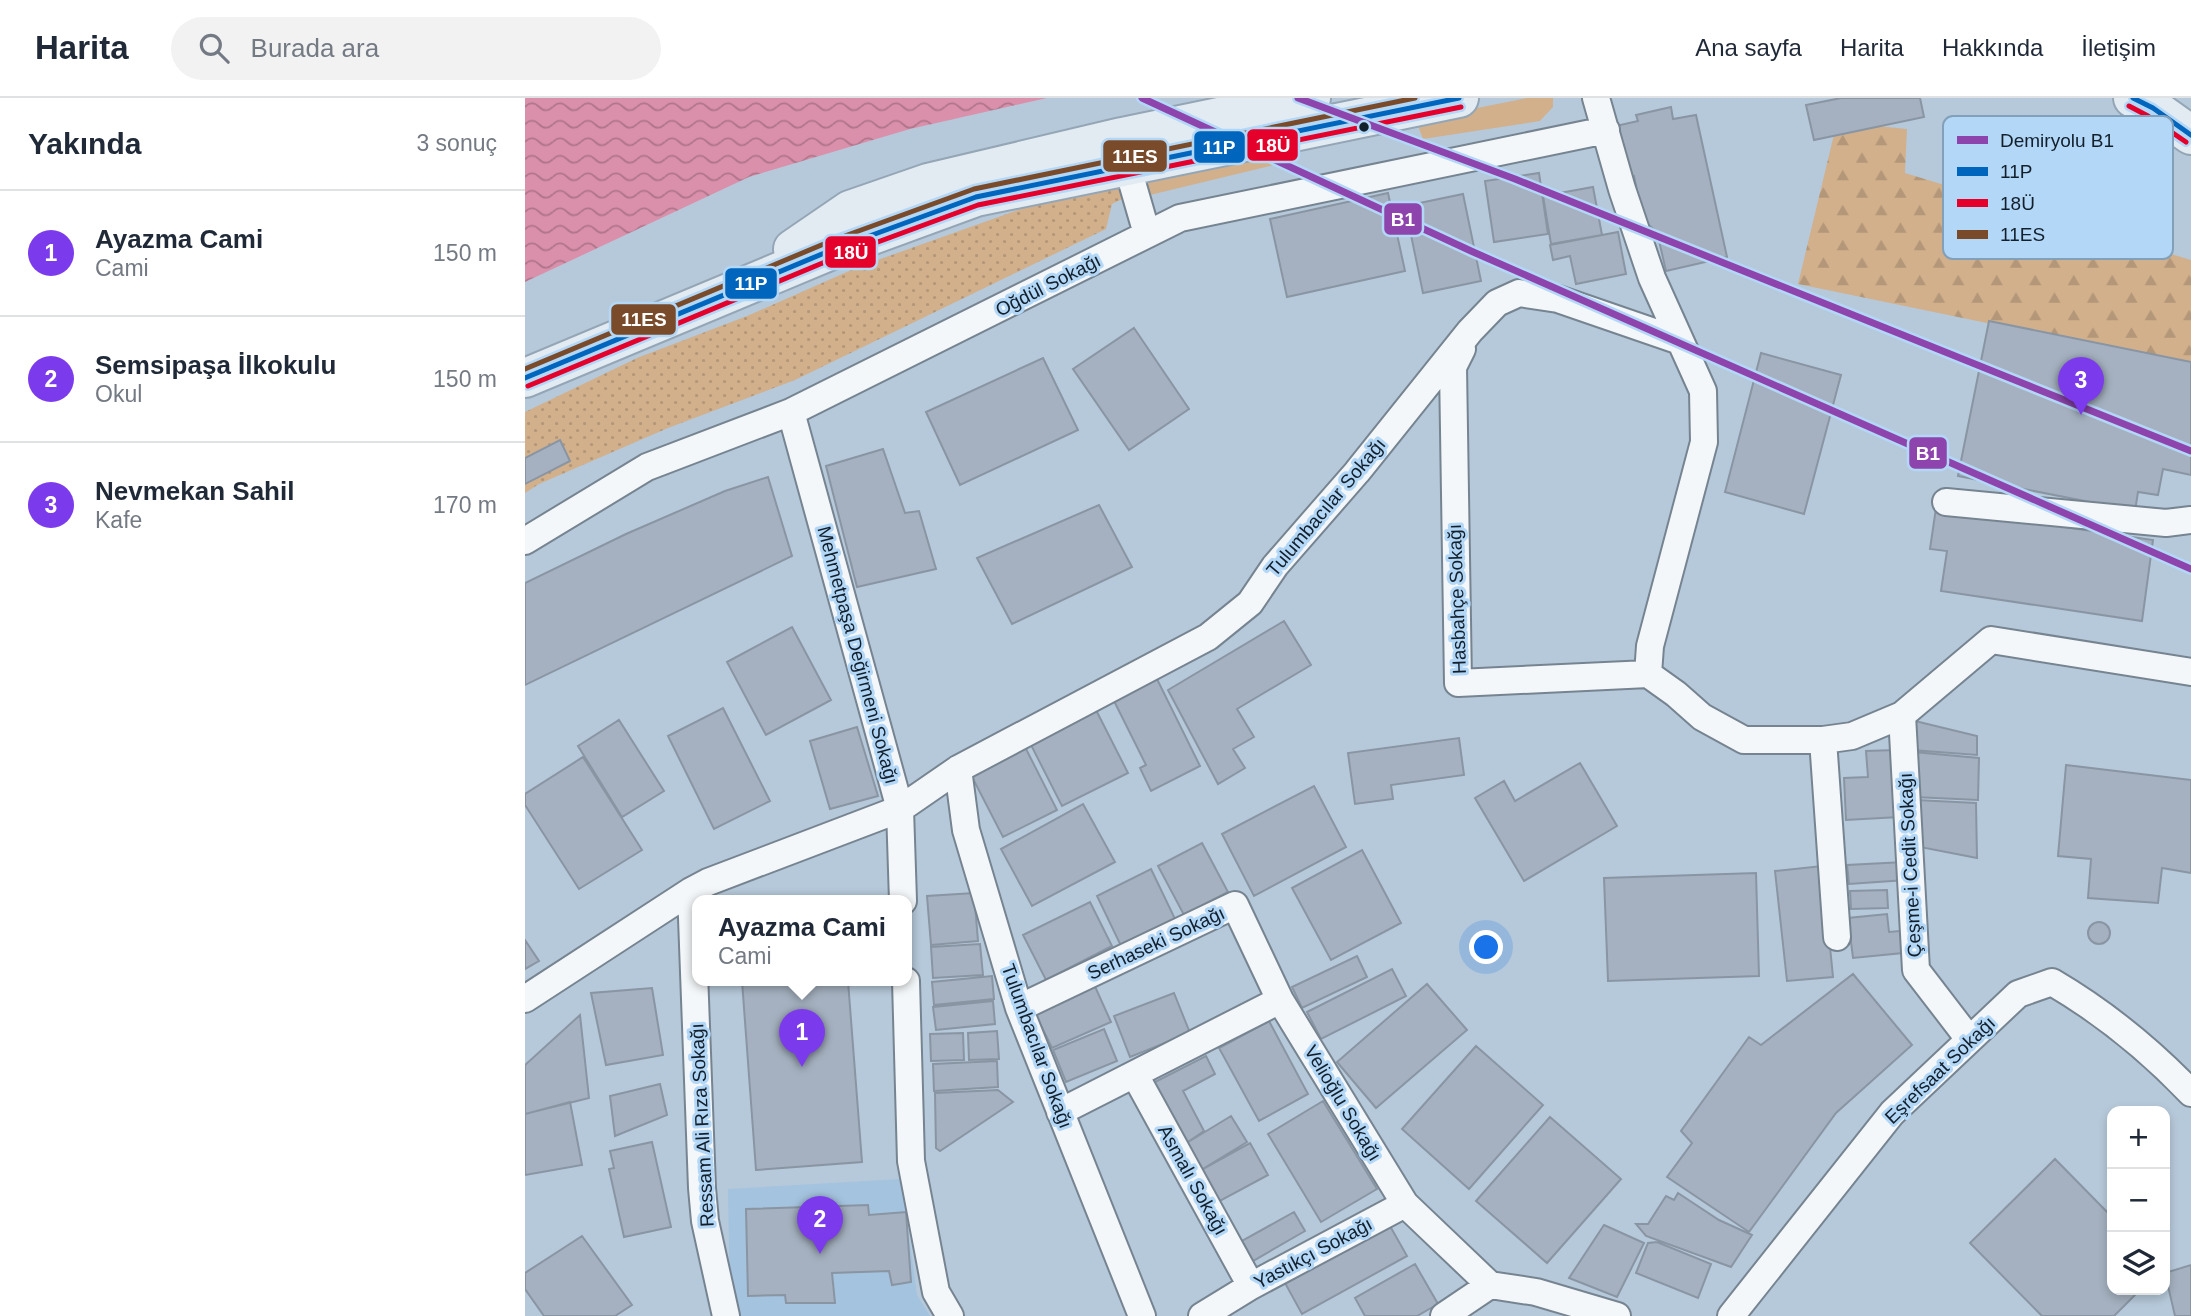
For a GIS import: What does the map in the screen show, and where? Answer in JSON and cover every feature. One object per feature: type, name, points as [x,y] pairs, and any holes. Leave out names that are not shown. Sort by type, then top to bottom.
[{"type":"main road","points":[[722,298],[850,210],[928,183],[1122,137],[1311,98]]},
{"type":"main road","points":[[525,378],[834,250],[976,197],[1459,98]]},
{"type":"main road","points":[[2133,98],[2164,116]]},
{"type":"main road","points":[[2173,122],[2191,135]]},
{"type":"street","points":[[1596,98],[1622,189],[1652,278],[1703,391],[1704,442],[1650,646],[1648,674],[1677,694],[1702,717],[1744,740],[1823,740],[1852,736],[1902,715],[1991,640],[2191,672]]},
{"type":"street","name":"Oğdül Sokağı","points":[[525,541],[647,467],[791,412],[1180,218],[1607,130]]},
{"type":"street","points":[[1127,165],[1147,234]]},
{"type":"street","name":"Tulumbacılar Sokağı","points":[[900,808],[958,769],[1208,637],[1250,603],[1275,566],[1357,472],[1470,331],[1497,303],[1519,293],[1558,299],[1680,341]]},
{"type":"street","name":"Hasbahçe Sokağı","points":[[1470,331],[1453,367],[1458,683],[1648,674]]},
{"type":"street","name":"Mehmetpaşa Değirmeni Sokağı","points":[[791,412],[900,808],[903,895]]},
{"type":"street","points":[[1946,502],[2166,523],[2191,520]]},
{"type":"street","name":"Çeşme-i Cedit Sokağı","points":[[1902,715],[1916,970],[1969,1039]]},
{"type":"street","points":[[1823,740],[1837,937]]},
{"type":"street","name":"Tulumbacılar Sokağı","points":[[958,769],[966,830],[1019,1008],[1142,1316]]},
{"type":"street","points":[[525,999],[708,882],[900,808]]},
{"type":"street","name":"Ressam Ali Rıza Sokağı","points":[[691,891],[692,918]]},
{"type":"street","name":"Serhaseki Sokağı","points":[[1019,1008],[1235,905],[1280,1000]]},
{"type":"street","name":"Eşrefsaat Sokağı","points":[[1731,1316],[1892,1113],[2018,995],[2052,982],[2082,999],[2159,1059],[2191,1093]]},
{"type":"street","name":"Ressam Ali Rıza Sokağı","points":[[695,986],[705,1221],[726,1316]]},
{"type":"street","points":[[906,986],[911,1160],[936,1292],[950,1316]]},
{"type":"street","points":[[1060,1112],[1280,1000]]},
{"type":"street","name":"Velioğlu Sokağı","points":[[1280,1000],[1405,1204],[1490,1285]]},
{"type":"street","name":"Asmalı Sokağı","points":[[1135,1075],[1251,1286]]},
{"type":"street","name":"Yastıkçı Sokağı","points":[[1217,1312],[1251,1286],[1405,1204]]},
{"type":"street","points":[[1444,1316],[1490,1285],[1536,1292],[1617,1316]]},
{"type":"shaded area","points":[[901,1179],[917,1295],[930,1316],[739,1316],[730,1300],[728,1189]]},
{"type":"green space","points":[[1527,98],[1553,98],[1553,107],[1540,121],[1423,139],[1418,126],[1452,113]]},
{"type":"green space","points":[[1837,122],[1907,129],[1905,173],[1943,185],[1943,259],[2173,259],[2173,255],[2191,260],[2191,365],[1798,284]]},
{"type":"green space","points":[[1276,155],[1274,165],[1150,195],[1135,180]]},
{"type":"green space","points":[[1116,175],[1131,195],[1112,204],[1106,229],[795,380],[668,428],[539,484],[525,493],[525,412],[637,358],[747,316],[858,267]]},
{"type":"water","points":[[525,98],[1047,98],[910,129],[749,177],[525,282]]},
{"type":"building","points":[[1841,98],[1920,98],[1924,117],[1814,140],[1806,105]]},
{"type":"building","points":[[1671,107],[1673,119],[1696,115],[1727,257],[1666,271],[1657,232],[1643,220],[1634,176],[1627,178],[1616,126],[1638,121],[1636,115]]},
{"type":"building","points":[[1539,173],[1548,234],[1494,242],[1485,181]]},
{"type":"building","points":[[1593,187],[1602,235],[1551,244],[1543,196]]},
{"type":"building","points":[[1388,193],[1405,271],[1287,297],[1270,219]]},
{"type":"building","points":[[1463,194],[1481,281],[1423,293],[1405,206]]},
{"type":"building","points":[[1618,232],[1626,274],[1576,284],[1570,256],[1553,260],[1550,245]]},
{"type":"building","points":[[1989,321],[2191,362],[2191,475],[2163,469],[2158,495],[2138,492],[2135,511],[1958,476]]},
{"type":"building","points":[[1134,328],[1189,409],[1129,450],[1073,369]]},
{"type":"building","points":[[1761,353],[1841,375],[1804,514],[1725,492]]},
{"type":"building","points":[[1043,358],[1078,430],[960,485],[926,412]]},
{"type":"building","points":[[560,440],[570,461],[525,484],[525,458]]},
{"type":"building","points":[[883,449],[905,513],[919,511],[936,569],[857,587],[826,466]]},
{"type":"building","points":[[768,477],[792,556],[525,685],[525,583],[626,534],[725,491]]},
{"type":"building","points":[[1099,505],[1132,567],[1012,624],[977,558]]},
{"type":"building","points":[[1936,508],[2153,540],[2142,621],[1941,591],[1947,551],[1930,549]]},
{"type":"building","points":[[1284,621],[1311,665],[1237,709],[1254,737],[1233,749],[1245,768],[1218,784],[1168,690]]},
{"type":"building","points":[[792,627],[831,700],[766,735],[727,662]]},
{"type":"building","points":[[1155,675],[1200,766],[1151,791],[1140,768],[1146,765],[1112,697]]},
{"type":"building","points":[[723,708],[770,801],[714,829],[668,736]]},
{"type":"building","points":[[1096,710],[1128,773],[1062,806],[1030,743]]},
{"type":"building","points":[[619,720],[664,791],[622,817],[578,746]]},
{"type":"building","points":[[1915,721],[1977,736],[1977,755],[1912,750]]},
{"type":"building","points":[[857,727],[878,796],[830,809],[810,741]]},
{"type":"building","points":[[1459,738],[1464,775],[1391,785],[1393,799],[1355,804],[1348,753]]},
{"type":"building","points":[[1024,745],[1057,810],[1003,837],[970,773]]},
{"type":"building","points":[[1896,750],[1899,817],[1846,820],[1844,778],[1868,777],[1866,751]]},
{"type":"building","points":[[1913,752],[1979,758],[1978,800],[1914,797]]},
{"type":"building","points":[[583,757],[642,850],[579,889],[525,805],[525,794]]},
{"type":"building","points":[[1580,763],[1617,826],[1524,881],[1475,798],[1504,781],[1515,801]]},
{"type":"building","points":[[2066,765],[2191,780],[2191,873],[2162,868],[2158,903],[2088,898],[2091,859],[2058,856]]},
{"type":"building","points":[[1314,786],[1346,847],[1254,896],[1222,834]]},
{"type":"building","points":[[1916,800],[1976,803],[1977,858],[1915,846]]},
{"type":"building","points":[[1083,804],[1115,862],[1032,906],[1001,849]]},
{"type":"building","points":[[1202,843],[1228,892],[1184,915],[1158,866]]},
{"type":"building","points":[[1362,850],[1401,923],[1331,960],[1292,888]]},
{"type":"building","points":[[1904,862],[1906,880],[1849,884],[1847,865]]},
{"type":"building","points":[[1822,866],[1833,977],[1787,981],[1775,871]]},
{"type":"building","points":[[1151,869],[1176,921],[1122,948],[1097,896]]},
{"type":"building","points":[[1756,873],[1759,976],[1608,981],[1604,878]]},
{"type":"building","points":[[1887,890],[1888,908],[1851,909],[1850,891]]},
{"type":"building","points":[[974,893],[978,941],[931,945],[927,896]]},
{"type":"building","points":[[1090,902],[1112,946],[1046,980],[1023,935]]},
{"type":"building","points":[[1887,914],[1889,932],[1911,930],[1913,952],[1853,958],[1848,918]]},
{"type":"building","points":[[2099,922],[2107,925],[2110,933],[2107,941],[2099,944],[2091,941],[2088,933],[2091,925]]},
{"type":"building","points":[[525,940],[539,961],[525,969]]},
{"type":"building","points":[[980,944],[983,975],[933,978],[931,947]]},
{"type":"building","points":[[1357,956],[1367,977],[1302,1008],[1292,987]]},
{"type":"building","points":[[1392,969],[1406,996],[1321,1039],[1307,1012]]},
{"type":"building","points":[[1853,974],[1912,1045],[1836,1113],[1749,1232],[1667,1177],[1692,1143],[1681,1131],[1749,1037],[1761,1045]]},
{"type":"building","points":[[992,976],[994,999],[934,1005],[932,982]]},
{"type":"building","points":[[1093,982],[1111,1022],[1052,1048],[1033,1009]]},
{"type":"building","points":[[1427,984],[1467,1030],[1376,1108],[1337,1062]]},
{"type":"building","points":[[742,986],[848,986],[862,1162],[756,1170]]},
{"type":"building","points":[[652,988],[663,1055],[606,1065],[591,993]]},
{"type":"building","points":[[1174,993],[1190,1033],[1130,1057],[1114,1016]]},
{"type":"building","points":[[993,1001],[995,1024],[936,1030],[933,1007]]},
{"type":"building","points":[[580,1015],[589,1098],[525,1114],[525,1065]]},
{"type":"building","points":[[1269,1021],[1308,1094],[1259,1121],[1219,1048]]},
{"type":"building","points":[[1104,1029],[1117,1061],[1066,1082],[1053,1050]]},
{"type":"building","points":[[997,1031],[999,1059],[969,1060],[968,1033]]},
{"type":"building","points":[[963,1033],[964,1060],[931,1061],[930,1034]]},
{"type":"building","points":[[1476,1046],[1543,1105],[1469,1189],[1402,1129]]},
{"type":"building","points":[[1206,1056],[1215,1074],[1183,1091],[1204,1131],[1185,1144],[1153,1083]]},
{"type":"building","points":[[997,1061],[998,1087],[934,1091],[933,1064]]},
{"type":"building","points":[[660,1084],[667,1115],[615,1136],[610,1096]]},
{"type":"building","points":[[998,1090],[1013,1102],[940,1151],[936,1148],[935,1093]]},
{"type":"building","points":[[1323,1101],[1377,1189],[1321,1222],[1268,1134]]},
{"type":"building","points":[[570,1102],[582,1165],[525,1175],[525,1114]]},
{"type":"building","points":[[1231,1116],[1247,1142],[1201,1170],[1185,1144]]},
{"type":"building","points":[[1550,1117],[1621,1179],[1547,1263],[1476,1201]]},
{"type":"building","points":[[652,1142],[671,1227],[624,1237],[609,1169],[614,1168],[610,1151]]},
{"type":"building","points":[[1250,1143],[1268,1175],[1218,1202],[1201,1170]]},
{"type":"building","points":[[2055,1159],[2107,1212],[2107,1295],[2135,1295],[2114,1316],[2042,1316],[1970,1243]]},
{"type":"building","points":[[1678,1193],[1719,1220],[1752,1235],[1731,1267],[1646,1236],[1636,1224],[1648,1224],[1666,1196],[1674,1200]]},
{"type":"building","points":[[868,1205],[869,1215],[906,1212],[911,1282],[892,1285],[889,1271],[832,1273],[835,1303],[786,1303],[785,1295],[748,1296],[746,1209]]},
{"type":"building","points":[[1294,1212],[1305,1231],[1253,1261],[1242,1241]]},
{"type":"building","points":[[1604,1225],[1644,1243],[1617,1297],[1569,1278]]},
{"type":"building","points":[[1390,1226],[1407,1256],[1302,1314],[1285,1283]]},
{"type":"building","points":[[582,1236],[632,1305],[615,1316],[544,1316],[525,1289],[525,1273]]},
{"type":"building","points":[[1657,1242],[1711,1264],[1698,1298],[1636,1273],[1648,1243]]},
{"type":"building","points":[[1415,1264],[1438,1304],[1417,1316],[1365,1316],[1355,1298]]},
{"type":"building","points":[[2191,1265],[2191,1316],[2175,1316],[2170,1294],[2170,1271]]},
{"type":"rail line","name":"B1","points":[[1142,98],[1471,251],[2191,569]]},
{"type":"rail line","name":"B1","points":[[1298,98],[1515,179],[2191,451]]},
{"type":"transit line","name":"11ES","points":[[525,369],[831,241],[974,189],[1415,98]]},
{"type":"transit line","name":"11P","points":[[525,378],[834,249],[976,197],[1459,98]]},
{"type":"transit line","name":"11P","points":[[2133,98],[2164,116]]},
{"type":"transit line","name":"18Ü","points":[[2129,106],[2148,116]]},
{"type":"transit line","name":"18Ü","points":[[528,386],[837,257],[978,205],[1461,107]]},
{"type":"transit line","name":"11P","points":[[2173,122],[2191,135]]},
{"type":"transit line","name":"18Ü","points":[[2173,133],[2186,142]]},
{"type":"place","name":"Nevmekan Sahil","points":[[2081,415]]},
{"type":"place","name":"Ayazma Cami","points":[[802,1067]]},
{"type":"place","name":"Semsipaşa İlkokulu","points":[[820,1254]]}]
